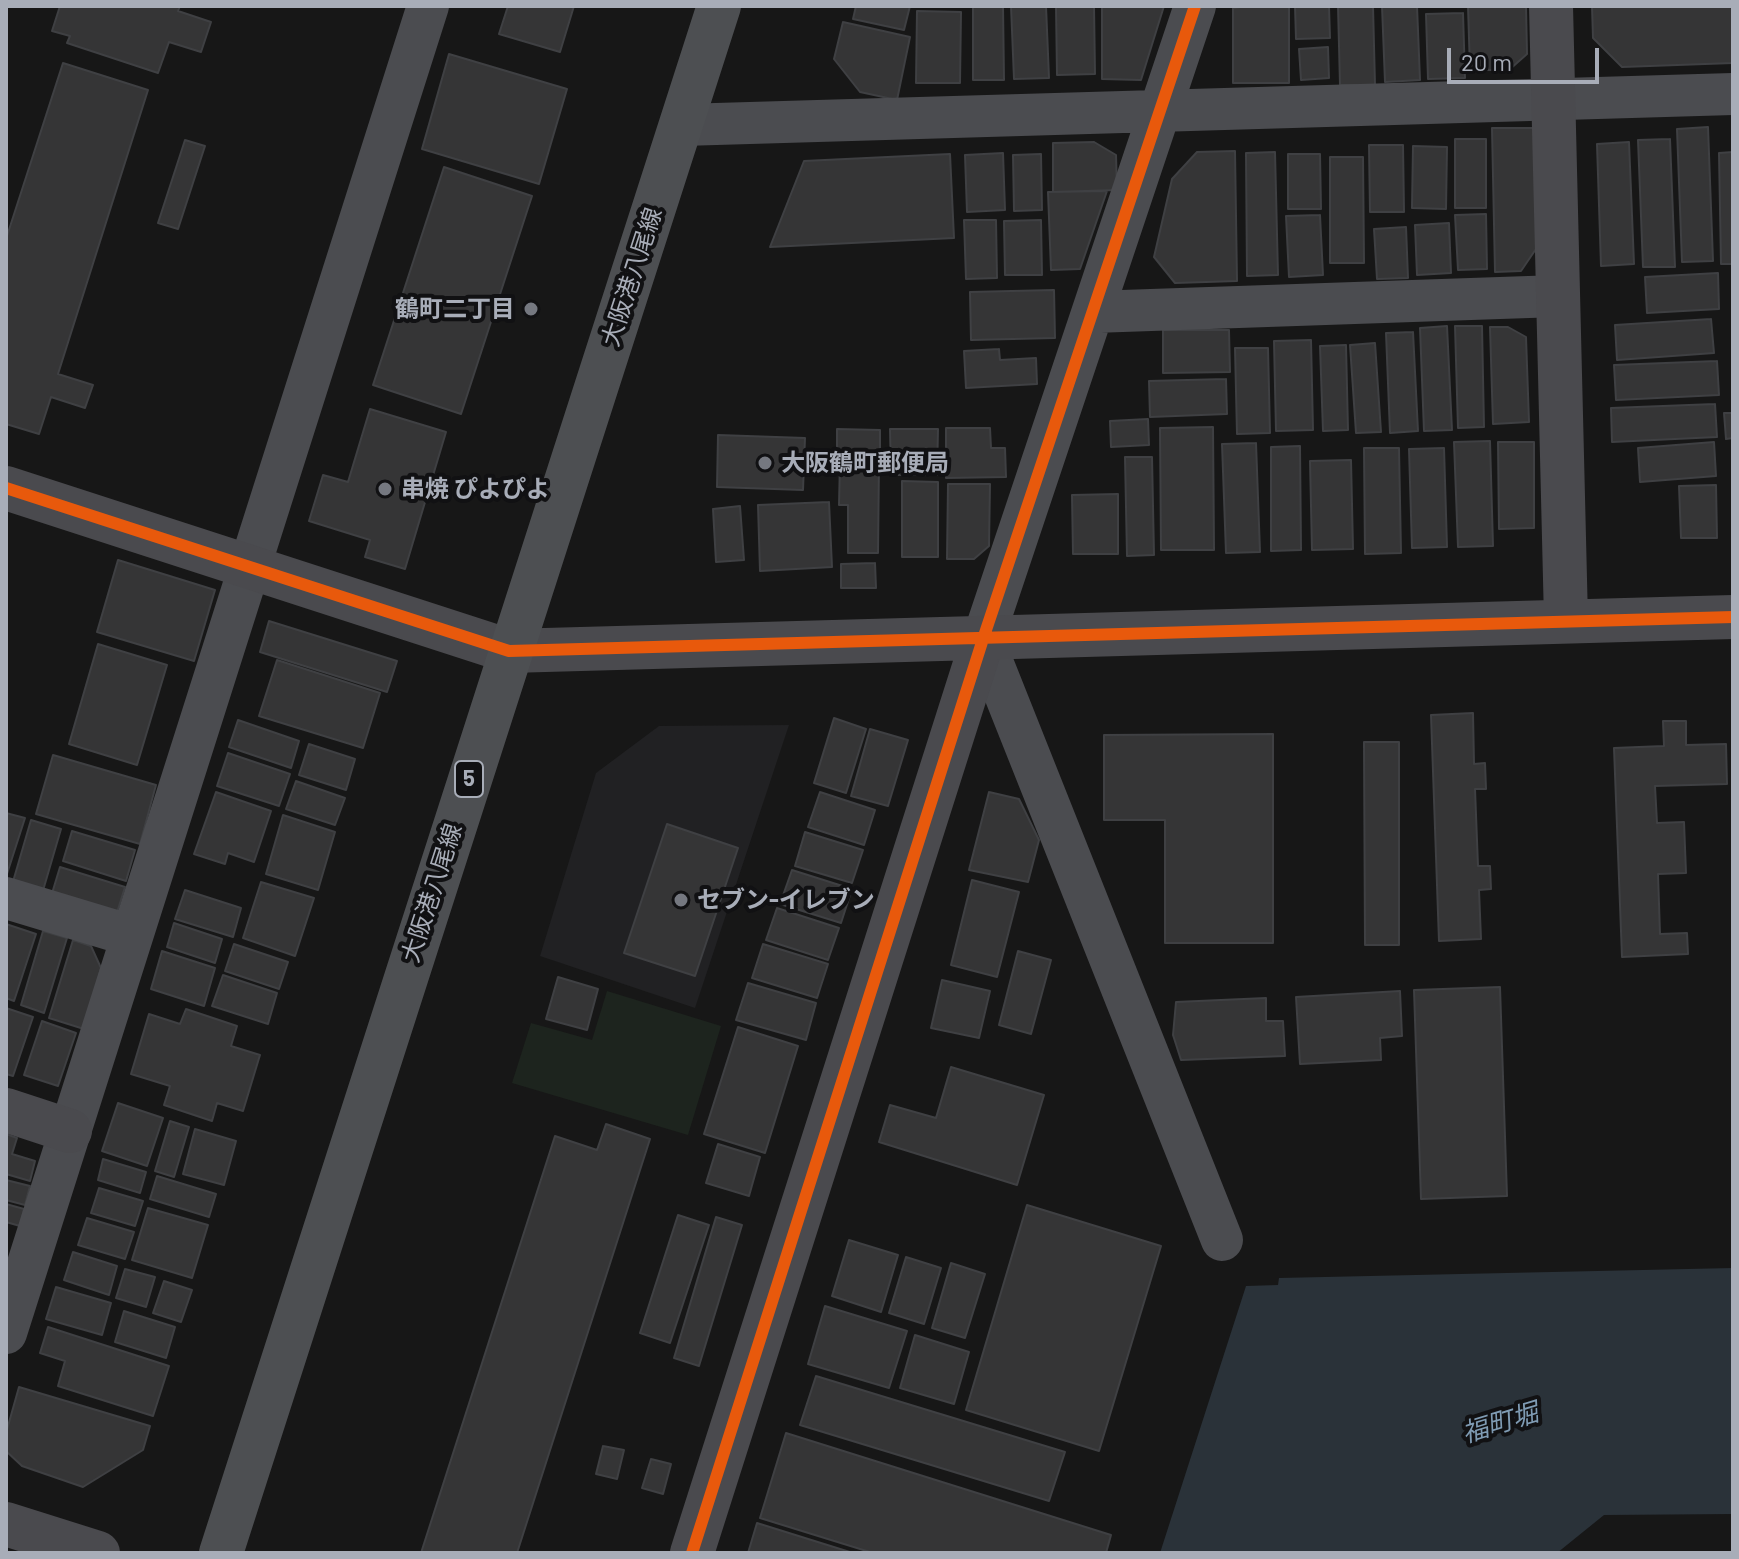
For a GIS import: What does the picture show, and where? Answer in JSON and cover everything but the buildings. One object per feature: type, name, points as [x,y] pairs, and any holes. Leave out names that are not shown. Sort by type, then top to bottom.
[{"type":"main road","name":"大阪港八尾線","points":[[221,1553],[719,6]]},
{"type":"street","points":[[6,1333],[428,6]]},
{"type":"street","points":[[692,1553],[983,639],[1195,6]]},
{"type":"street","points":[[1551,6],[1566,620]]},
{"type":"street","points":[[682,125],[1733,94]]},
{"type":"street","points":[[1093,312],[1558,296]]},
{"type":"street","points":[[6,488],[509,651],[1733,617]]},
{"type":"street","points":[[983,639],[1222,1240]]},
{"type":"street","points":[[6,898],[132,936]]},
{"type":"street","points":[[6,1110],[70,1131]]},
{"type":"street","points":[[6,1524],[98,1553]]},
{"type":"shaded area","points":[[789,725],[695,1008],[540,956],[596,773],[659,726]]},
{"type":"shaded area","points":[[607,991],[721,1026],[688,1135],[512,1083],[531,1023],[592,1040]]},
{"type":"water","name":"福町堀","points":[[1733,1268],[1733,1514],[1604,1515],[1557,1553],[1160,1553],[1246,1286],[1278,1285],[1279,1278]]},
{"type":"cycle path","points":[[692,1553],[983,639],[1195,6]]},
{"type":"cycle path","points":[[6,488],[509,651],[1733,617]]},
{"type":"place","name":"鶴町二丁目","points":[[531,309]]},
{"type":"place","name":"大阪鶴町郵便局","points":[[765,463]]},
{"type":"place","name":"串焼 ぴよぴよ","points":[[385,489]]},
{"type":"place","name":"セブン-イレブン","points":[[681,900]]}]
